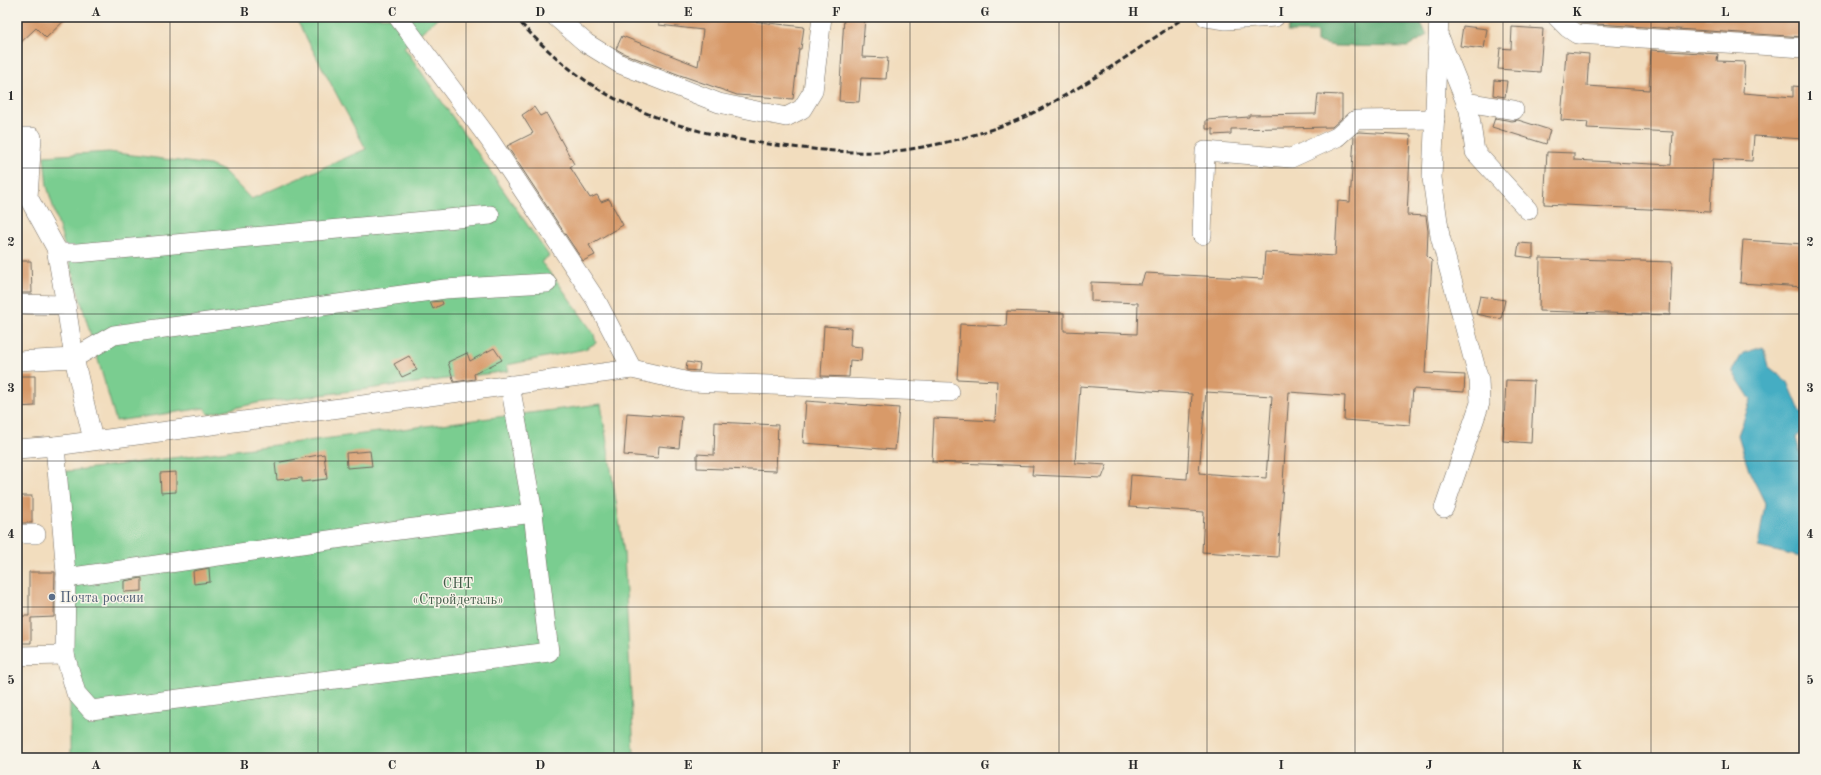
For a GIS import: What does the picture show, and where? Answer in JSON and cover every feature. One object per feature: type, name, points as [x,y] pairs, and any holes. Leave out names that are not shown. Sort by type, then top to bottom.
[{"type":"street","points":[[398,17],[494,146],[596,300],[632,369]]},
{"type":"street","points":[[556,17],[586,43],[620,64],[720,103],[786,117],[802,110],[813,91],[822,17]]},
{"type":"street","points":[[1206,17],[1226,20],[1274,17]]},
{"type":"street","points":[[1557,17],[1568,28],[1577,34],[1804,48]]},
{"type":"street","points":[[1438,25],[1469,110],[1475,152],[1528,210]]},
{"type":"street","points":[[1438,25],[1432,178],[1440,236],[1479,380],[1480,402],[1444,508]]},
{"type":"street","points":[[1466,102],[1514,110]]},
{"type":"street","points":[[1202,235],[1205,151],[1291,158],[1337,137],[1356,120],[1434,119]]},
{"type":"street","points":[[17,137],[32,137],[22,197],[56,248],[74,358],[93,440]]},
{"type":"street","points":[[57,253],[78,253],[490,215]]},
{"type":"street","points":[[17,361],[74,358],[114,335],[445,289],[547,283]]},
{"type":"street","points":[[17,304],[66,305]]},
{"type":"street","points":[[17,448],[55,446],[632,369],[689,382],[950,392]]},
{"type":"street","points":[[55,446],[66,578],[64,655],[76,693],[90,710],[549,652],[533,513],[510,385]]},
{"type":"street","points":[[66,578],[391,531],[533,513]]},
{"type":"street","points":[[17,656],[64,655]]},
{"type":"green space","points":[[295,17],[439,17],[404,47],[549,256],[541,262],[559,284],[594,334],[596,343],[585,349],[507,365],[509,371],[257,403],[208,414],[205,408],[116,421],[47,186],[44,156],[109,152],[210,165],[224,171],[251,199],[366,149]]},
{"type":"green space","points":[[1351,17],[1401,17],[1420,21],[1427,35],[1408,47],[1334,46],[1317,42],[1317,32],[1287,32],[1292,20]]},
{"type":"green space","name":"СНТ «Стройдеталь»","points":[[601,404],[624,553],[634,755],[579,758],[70,758],[70,568],[61,472]]},
{"type":"water","points":[[1763,347],[1768,366],[1788,382],[1801,413],[1804,414],[1804,428],[1796,438],[1804,466],[1804,555],[1800,557],[1758,547],[1765,503],[1749,471],[1738,435],[1751,400],[1732,371],[1743,353]]},
{"type":"building","points":[[17,17],[68,17],[46,38],[36,28],[17,46]]},
{"type":"building","points":[[659,17],[716,17],[804,27],[801,49],[799,49],[793,99],[737,95],[680,75],[625,54],[616,49],[622,36],[698,66],[703,30],[659,25]]},
{"type":"building","points":[[844,17],[865,17],[862,57],[888,58],[886,79],[861,78],[859,102],[839,101]]},
{"type":"building","points":[[1573,17],[1804,17],[1804,37],[1581,23]]},
{"type":"building","points":[[1463,26],[1487,29],[1484,49],[1460,46]]},
{"type":"building","points":[[1512,27],[1543,29],[1540,72],[1498,69],[1500,48],[1511,49]]},
{"type":"building","points":[[1651,50],[1718,54],[1717,61],[1745,62],[1743,93],[1793,97],[1793,86],[1804,87],[1804,139],[1754,136],[1752,161],[1713,159],[1710,212],[1544,204],[1547,152],[1574,153],[1574,160],[1671,165],[1673,132],[1587,128],[1588,122],[1561,120],[1566,52],[1589,54],[1587,86],[1649,90]]},
{"type":"building","points":[[1494,80],[1507,81],[1505,97],[1493,95]]},
{"type":"building","points":[[1318,94],[1342,95],[1342,118],[1332,127],[1231,129],[1231,134],[1213,135],[1213,129],[1206,129],[1206,120],[1249,117],[1249,115],[1316,114]]},
{"type":"building","points":[[534,107],[540,116],[546,113],[574,164],[570,167],[590,198],[597,195],[601,202],[609,199],[623,225],[589,245],[595,255],[583,261],[507,146],[533,133],[522,115]]},
{"type":"building","points":[[1495,118],[1512,121],[1518,120],[1550,130],[1546,144],[1492,127]]},
{"type":"building","points":[[1359,132],[1411,135],[1407,215],[1426,216],[1428,231],[1427,256],[1432,261],[1425,373],[1465,375],[1464,392],[1413,389],[1410,425],[1344,420],[1345,396],[1289,392],[1278,557],[1202,552],[1204,512],[1129,507],[1131,475],[1187,479],[1192,394],[1080,386],[1075,463],[1107,465],[1102,478],[1032,475],[1033,466],[932,462],[934,418],[995,421],[997,381],[957,379],[960,324],[1006,326],[1007,311],[1064,313],[1064,331],[1137,334],[1138,303],[1091,301],[1091,282],[1141,284],[1145,273],[1263,279],[1265,252],[1335,256],[1338,201],[1350,202],[1354,137]],"holes":[[[1206,392],[1272,396],[1266,478],[1199,473]]]},
{"type":"building","points":[[1743,240],[1804,244],[1804,287],[1740,283]]},
{"type":"building","points":[[1519,243],[1533,244],[1533,258],[1517,256]]},
{"type":"building","points":[[1540,258],[1672,262],[1670,315],[1539,311]]},
{"type":"building","points":[[17,261],[31,261],[32,293],[17,293]]},
{"type":"building","points":[[1480,296],[1505,300],[1501,319],[1476,314]]},
{"type":"building","points":[[442,301],[443,304],[433,309],[430,302]]},
{"type":"building","points":[[824,326],[851,328],[850,346],[862,347],[861,361],[850,360],[849,377],[821,376]]},
{"type":"building","points":[[494,348],[502,360],[474,374],[475,379],[454,382],[448,362],[467,353],[470,361]]},
{"type":"building","points":[[409,356],[417,370],[402,377],[394,364]]},
{"type":"building","points":[[687,362],[700,364],[699,371],[686,370]]},
{"type":"building","points":[[17,376],[35,376],[35,406],[17,407]]},
{"type":"building","points":[[1506,380],[1534,381],[1531,443],[1503,441]]},
{"type":"building","points":[[806,401],[899,408],[895,450],[803,443]]},
{"type":"building","points":[[627,413],[682,417],[679,448],[659,446],[658,458],[624,455]]},
{"type":"building","points":[[715,422],[778,425],[776,471],[697,468],[697,454],[714,455]]},
{"type":"building","points":[[370,451],[372,466],[347,468],[346,453]]},
{"type":"building","points":[[324,454],[327,479],[302,482],[302,478],[277,480],[275,463]]},
{"type":"building","points":[[176,472],[176,492],[161,493],[160,473]]},
{"type":"building","points":[[17,496],[32,496],[32,523],[17,523]]},
{"type":"building","points":[[209,568],[210,582],[194,584],[193,571]]},
{"type":"building","points":[[29,572],[55,572],[54,617],[31,618],[31,643],[17,643],[17,616],[29,616]]},
{"type":"building","points":[[142,578],[142,591],[124,592],[124,581]]},
{"type":"railway","points":[[515,17],[539,42],[580,77],[610,96],[647,113],[690,128],[734,139],[802,148],[860,152],[895,151],[939,144],[1010,123],[1038,111],[1095,77],[1185,17]]},
{"type":"place","name":"Почта россии","points":[[52,597]]}]
